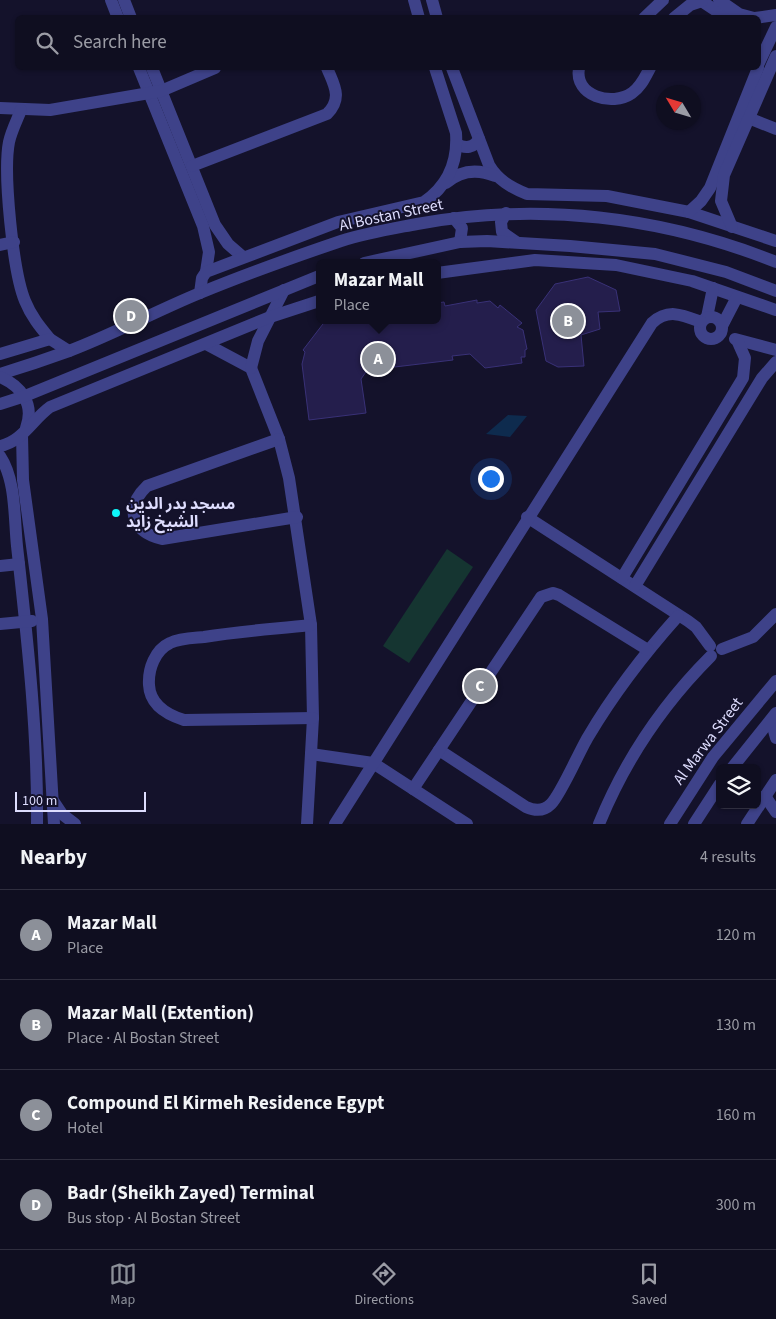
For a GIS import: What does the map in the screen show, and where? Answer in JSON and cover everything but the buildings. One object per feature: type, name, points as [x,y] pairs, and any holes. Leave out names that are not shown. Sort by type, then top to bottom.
[{"type":"street","points":[[111,0],[117,15]]},
{"type":"street","points":[[124,0],[130,15]]},
{"type":"street","points":[[414,0],[418,15]]},
{"type":"street","points":[[432,0],[436,15]]},
{"type":"street","points":[[647,15],[663,0]]},
{"type":"street","points":[[719,0],[743,15]]},
{"type":"street","points":[[678,15],[690,5],[701,1],[722,15]]},
{"type":"street","points":[[761,17],[776,15]]},
{"type":"street","points":[[689,212],[710,188],[744,116],[766,62],[776,27]]},
{"type":"street","points":[[140,70],[155,92],[192,166],[215,226],[228,244],[243,257]]},
{"type":"street","points":[[152,70],[155,92],[203,226],[209,252],[200,293]]},
{"type":"street","points":[[0,108],[21,110],[78,107],[155,92],[210,70]]},
{"type":"street","points":[[192,166],[327,114],[333,108],[337,92],[328,70]]},
{"type":"street","points":[[206,272],[338,222],[424,202],[436,194],[444,184],[456,156],[457,144],[456,133],[436,70]]},
{"type":"street","points":[[453,70],[495,176]]},
{"type":"street","points":[[580,70],[580,81],[590,94],[611,99],[622,98],[632,94],[640,87],[649,70]]},
{"type":"street","points":[[21,110],[9,142],[6,175],[18,278],[24,300],[35,321],[50,339],[69,351]]},
{"type":"street","points":[[744,116],[776,129]]},
{"type":"street","points":[[744,116],[721,188],[723,207],[744,249]]},
{"type":"street","points":[[457,144],[464,147],[471,146],[479,139]]},
{"type":"street","points":[[444,184],[460,174],[478,171],[495,176],[527,194],[607,196],[689,212],[776,241]]},
{"type":"street","points":[[606,218],[607,196]]},
{"type":"street","points":[[394,209],[398,227]]},
{"type":"street","name":"Al Bostan Street","points":[[0,376],[69,351],[200,293],[343,240],[398,227],[454,218],[550,213],[606,218],[670,228],[744,249],[776,262]]},
{"type":"street","points":[[506,214],[501,222],[502,232],[509,239],[518,243]]},
{"type":"street","points":[[454,218],[462,228],[460,242]]},
{"type":"street","points":[[0,245],[14,242]]},
{"type":"street","points":[[382,259],[460,242],[518,243],[636,251],[726,272],[776,291]]},
{"type":"street","points":[[209,252],[228,244]]},
{"type":"street","points":[[441,272],[535,260],[616,265],[692,281],[776,310]]},
{"type":"street","points":[[681,260],[692,281]]},
{"type":"street","points":[[0,404],[25,396],[316,277]]},
{"type":"street","points":[[713,288],[700,331],[707,338],[713,338],[721,329],[737,297]]},
{"type":"street","points":[[284,290],[258,341],[251,368],[278,439],[297,517],[311,625],[313,718],[307,824]]},
{"type":"street","points":[[0,446],[15,441],[50,407],[270,317],[316,302]]},
{"type":"street","points":[[335,824],[470,611],[527,517],[652,323],[664,314],[670,313],[704,319],[717,318],[721,329],[737,340],[776,350]]},
{"type":"street","points":[[170,337],[251,368]]},
{"type":"street","points":[[0,354],[50,339]]},
{"type":"street","points":[[622,578],[743,378],[745,358],[737,340]]},
{"type":"street","points":[[635,586],[762,378],[776,362]]},
{"type":"street","points":[[0,376],[13,384],[25,396],[29,413],[24,432],[21,458],[42,620],[54,824]]},
{"type":"street","points":[[278,439],[147,486],[134,502],[134,516],[139,528],[148,536],[162,539],[297,517]]},
{"type":"street","points":[[21,458],[14,456],[2,459],[10,481],[19,564],[38,776],[37,824]]},
{"type":"street","points":[[692,464],[705,472]]},
{"type":"street","points":[[527,517],[696,627],[714,650]]},
{"type":"street","points":[[0,566],[19,564]]},
{"type":"street","points":[[413,789],[536,602],[546,594],[559,595],[648,650]]},
{"type":"street","points":[[599,824],[630,759],[651,725],[673,697],[714,650],[753,637],[776,614]]},
{"type":"street","points":[[438,750],[526,807],[540,810],[546,808],[556,798],[597,721],[648,650],[678,616]]},
{"type":"street","points":[[0,624],[42,620]]},
{"type":"street","points":[[311,625],[211,636],[170,643],[157,654],[153,662],[150,670],[149,687],[156,703],[168,715],[184,720],[313,718]]},
{"type":"street","name":"Al Marwa Street","points":[[670,824],[713,757],[776,681]]},
{"type":"street","points":[[773,717],[776,738]]},
{"type":"street","points":[[735,764],[773,717]]},
{"type":"street","points":[[311,754],[373,763],[465,823]]},
{"type":"street","points":[[747,824],[776,780]]},
{"type":"street","points":[[694,824],[716,790]]},
{"type":"street","points":[[765,796],[776,812]]},
{"type":"street","points":[[54,802],[62,814],[75,824]]},
{"type":"green space","points":[[447,549],[473,567],[409,663],[383,646]]},
{"type":"water","points":[[508,415],[527,416],[510,437],[486,434]]},
{"type":"place","name":"Badr (Sheikh Zayed) Terminal","points":[[131,316]]},
{"type":"place","name":"Mazar Mall (Extention)","points":[[568,321]]},
{"type":"place","name":"Mazar Mall","points":[[378,359]]},
{"type":"place","name":"مسجد بدر الدين الشيخ زايد","points":[[116,513]]},
{"type":"place","name":"Compound El Kirmeh Residence Egypt","points":[[480,686]]}]
